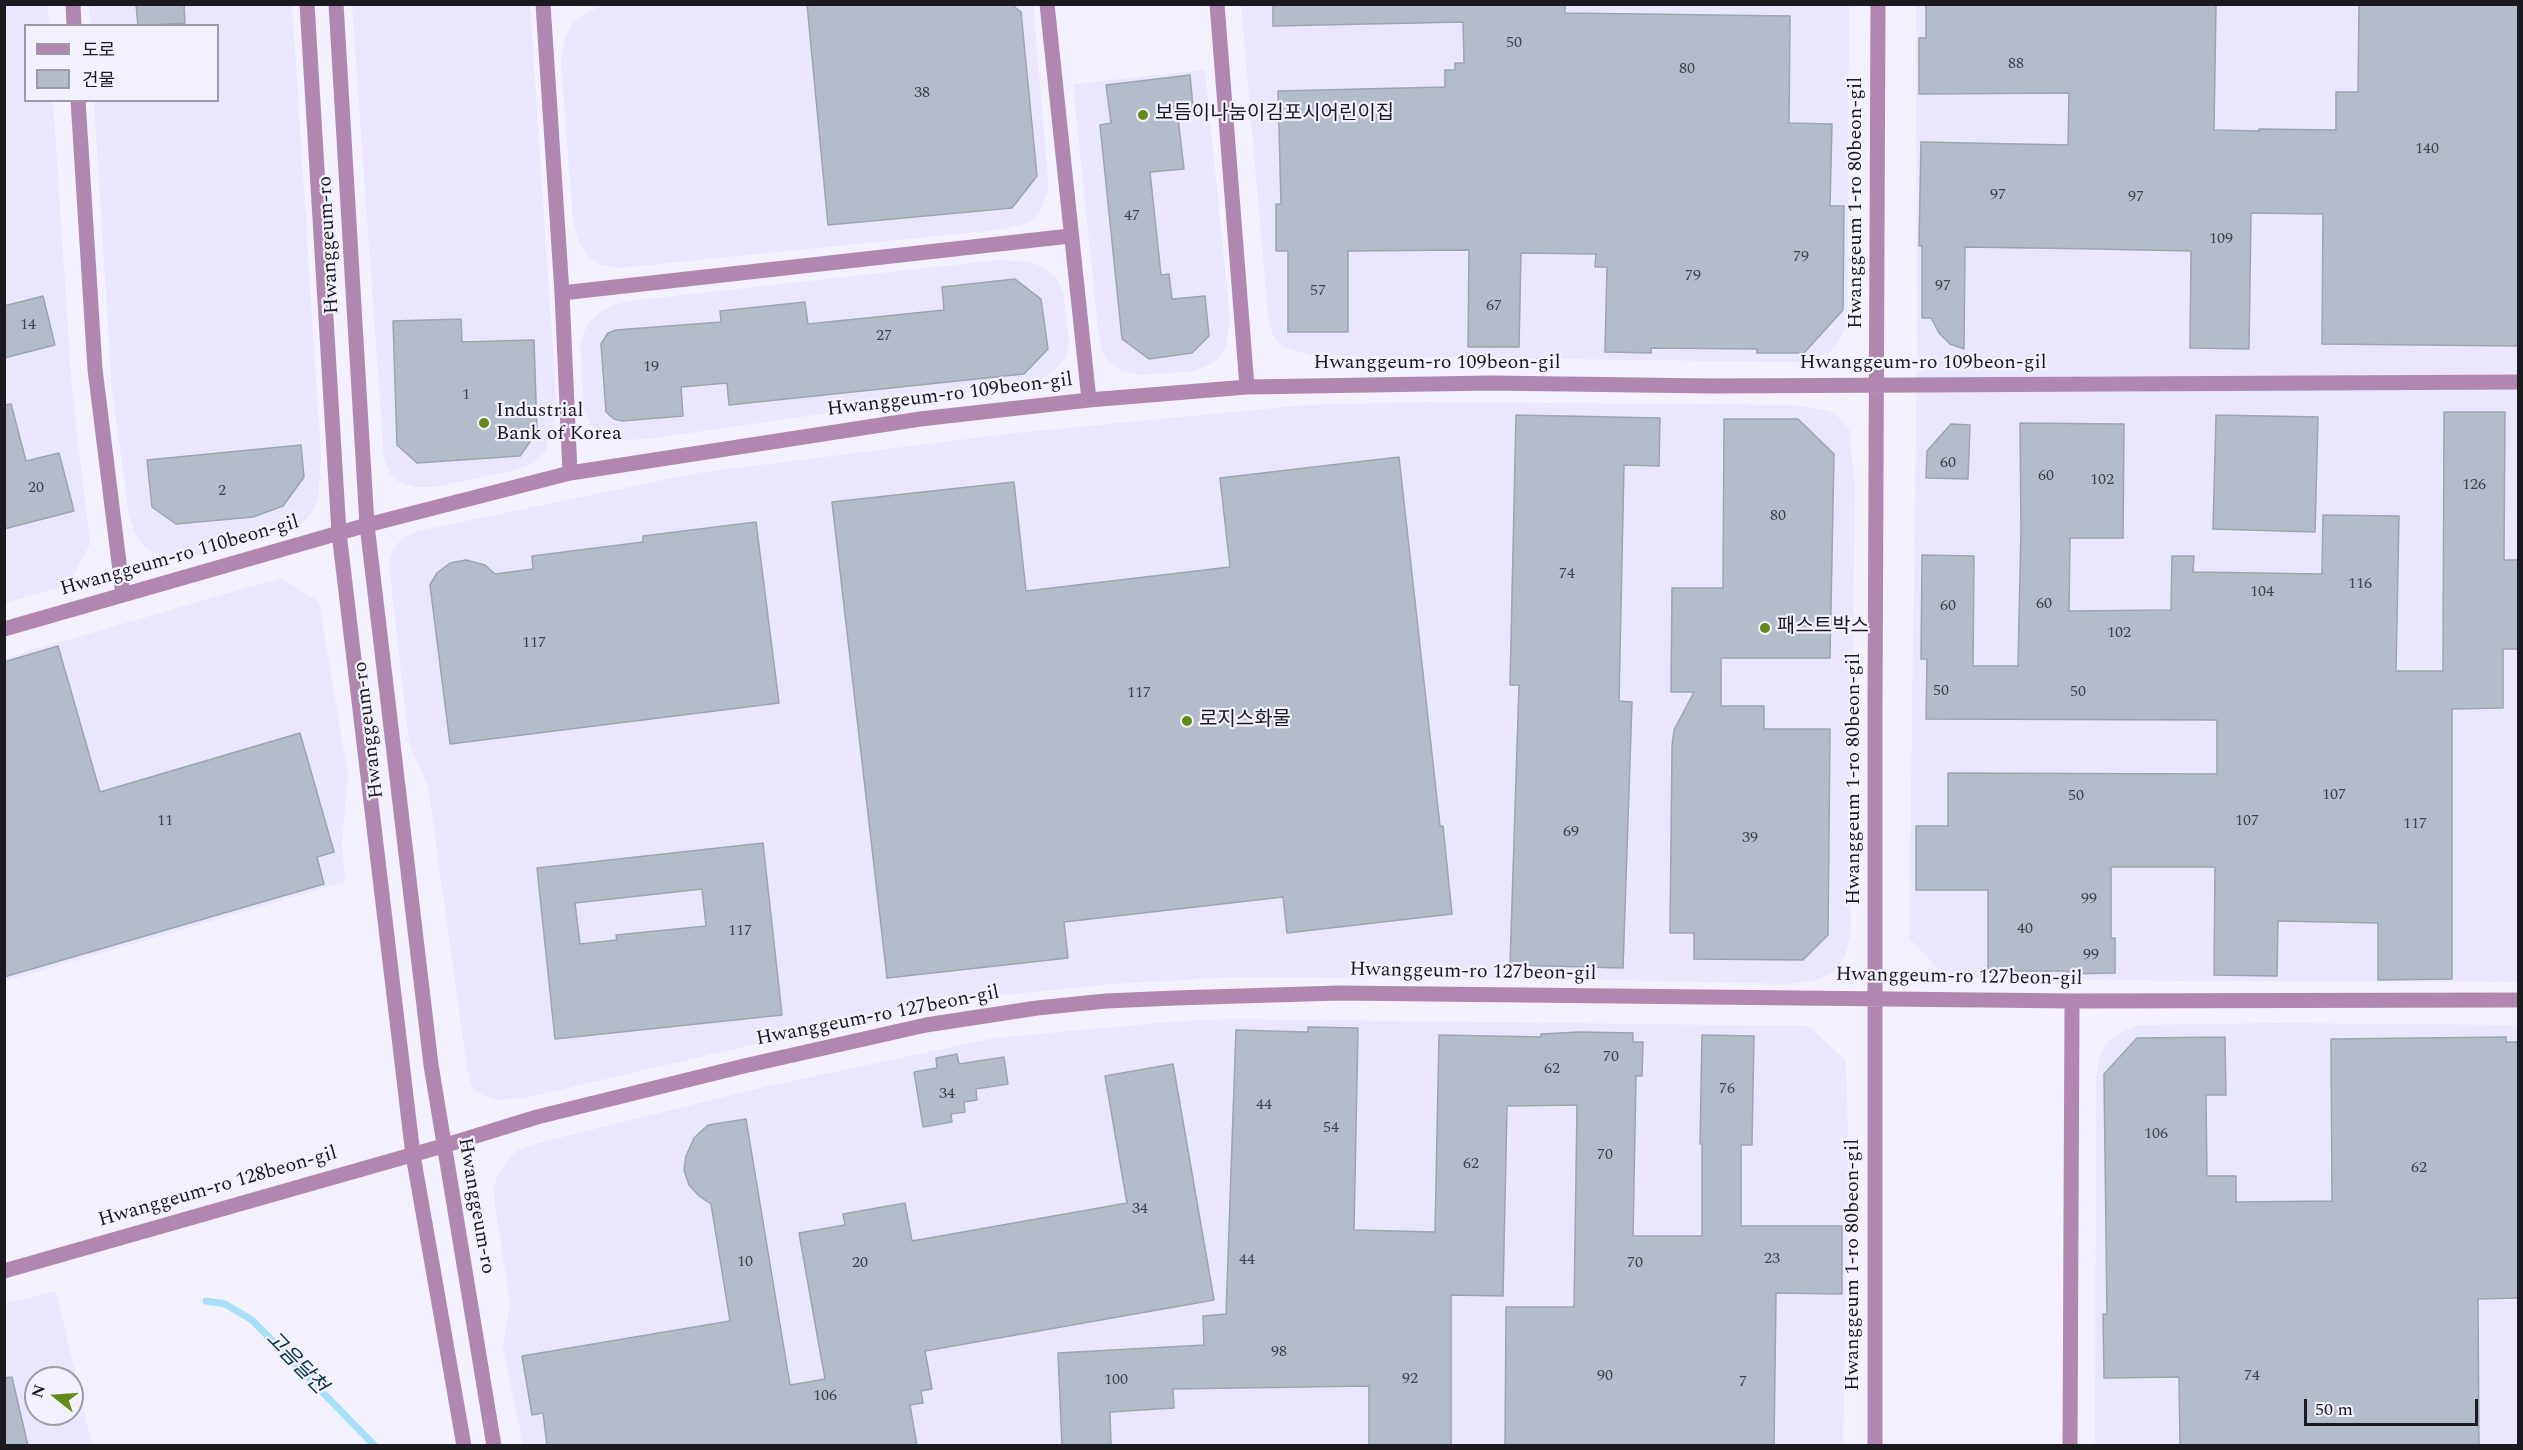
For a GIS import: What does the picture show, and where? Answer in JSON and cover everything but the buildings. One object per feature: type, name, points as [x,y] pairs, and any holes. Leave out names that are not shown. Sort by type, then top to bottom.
[{"type":"street","points":[[73,4],[74,24]]},
{"type":"street","name":"Hwanggeum-ro","points":[[307,4],[339,533],[413,1155],[464,1446]]},
{"type":"street","name":"Hwanggeum-ro","points":[[336,4],[367,525],[431,1065],[494,1446]]},
{"type":"street","points":[[543,4],[570,473]]},
{"type":"street","points":[[1047,4],[1089,400]]},
{"type":"street","points":[[1217,4],[1247,387]]},
{"type":"street","name":"Hwanggeum 1-ro 80beon-gil","points":[[1875,1446],[1878,4]]},
{"type":"street","points":[[78,102],[95,369],[123,595]]},
{"type":"street","points":[[561,293],[1070,236]]},
{"type":"street","name":"Hwanggeum-ro 109beon-gil","points":[[367,525],[570,473],[920,419],[1089,400],[1247,387],[1491,383],[1878,385],[2518,382]]},
{"type":"street","name":"Hwanggeum-ro 110beon-gil","points":[[4,629],[367,525]]},
{"type":"street","name":"Hwanggeum-ro 127beon-gil","points":[[443,1146],[537,1117],[744,1066],[926,1025],[1048,1007],[1163,998],[1339,993],[2072,1001],[2518,1000]]},
{"type":"street","points":[[2070,1446],[2072,1001]]},
{"type":"street","name":"Hwanggeum-ro 128beon-gil","points":[[4,1271],[443,1146]]},
{"type":"shaded area","points":[[5,5],[48,5],[49,24],[24,24],[24,102],[53,102],[72,390],[90,544],[72,578],[62,587],[5,603]]},
{"type":"shaded area","points":[[89,5],[292,5],[321,457],[318,499],[312,513],[300,525],[188,558],[159,556],[146,548],[136,536],[129,515],[112,389],[94,102],[219,102],[219,24],[90,24]]},
{"type":"shaded area","points":[[352,5],[530,5],[557,411],[545,452],[534,463],[511,471],[434,487],[415,487],[399,482],[390,473],[384,459]]},
{"type":"shaded area","points":[[605,5],[1033,5],[1048,191],[1040,212],[1029,222],[1006,229],[619,268],[601,265],[586,255],[578,240],[573,221],[561,62],[564,41],[572,24],[585,13]]},
{"type":"shaded area","points":[[1241,5],[1849,5],[1848,311],[1845,328],[1838,343],[1829,353],[1802,362],[1312,356],[1283,347],[1273,335],[1268,315]]},
{"type":"shaded area","points":[[1916,5],[2518,5],[2518,982],[2178,981],[1946,977],[1909,938],[1917,353]]},
{"type":"shaded area","points":[[1205,70],[1230,319],[1227,342],[1221,356],[1210,365],[1194,371],[1141,375],[1122,371],[1108,361],[1101,350],[1073,84]]},
{"type":"shaded area","points":[[998,260],[1031,262],[1044,268],[1056,278],[1063,292],[1069,342],[1066,358],[1052,373],[1039,381],[648,439],[623,440],[603,436],[591,425],[584,409],[580,341],[588,324],[598,313],[611,306],[629,301]]},
{"type":"shaded area","points":[[1424,402],[1794,405],[1829,411],[1841,419],[1849,429],[1855,486],[1851,934],[1845,957],[1832,973],[1817,980],[1788,984],[1565,979],[1236,977],[1112,984],[914,1007],[525,1098],[498,1100],[484,1096],[472,1087],[467,1069],[428,786],[409,744],[389,565],[393,549],[403,538],[418,531],[697,473],[1015,433],[1306,405]]},
{"type":"shaded area","points":[[281,578],[319,602],[348,775],[342,842],[345,882],[5,981],[5,658]]},
{"type":"shaded area","points":[[1230,1019],[1808,1026],[1846,1060],[1849,1179],[1843,1445],[523,1445],[503,1346],[510,1303],[494,1187],[498,1173],[515,1152],[527,1146],[769,1086],[994,1038],[1181,1021]]},
{"type":"shaded area","points":[[2275,1023],[2518,1025],[2518,1445],[2095,1446],[2096,1078],[2099,1059],[2106,1044],[2117,1035],[2137,1025]]},
{"type":"shaded area","points":[[56,1291],[74,1366],[24,1366],[24,1426],[84,1426],[84,1411],[92,1445],[5,1446],[5,1304]]},
{"type":"waterway","name":"고음달천","points":[[206,1301],[225,1304],[252,1320],[375,1446]]},
{"type":"place","name":"보듬이나눔이김포시어린이집","points":[[1143,115]]},
{"type":"place","name":"Industrial Bank of Korea","points":[[484,423]]},
{"type":"place","name":"패스트박스","points":[[1765,628]]},
{"type":"place","name":"로지스화물","points":[[1187,721]]}]
